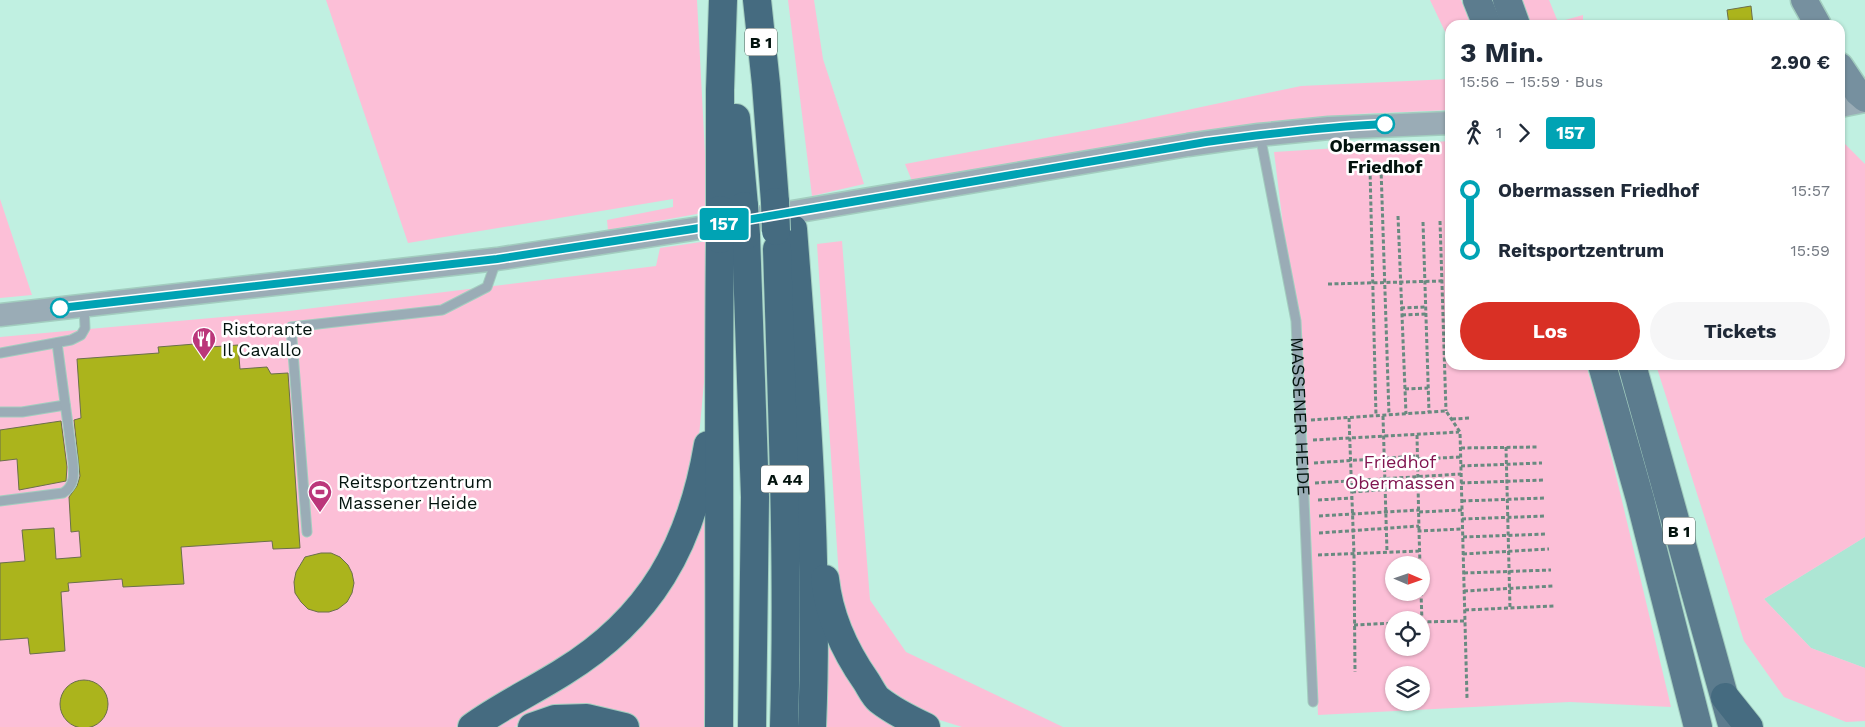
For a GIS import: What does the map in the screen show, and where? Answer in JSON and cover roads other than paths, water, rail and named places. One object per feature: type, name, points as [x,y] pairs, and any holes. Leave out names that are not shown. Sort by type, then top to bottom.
[{"type":"highway","name":"A 44","points":[[724,0],[733,237],[755,497],[752,727]]},
{"type":"highway","name":"B 1","points":[[757,0],[766,84]]},
{"type":"highway","name":"A 44","points":[[766,84],[782,201],[784,230],[786,496],[784,727]]},
{"type":"highway","points":[[784,230],[826,593],[841,639],[854,665],[878,700],[913,722],[926,727]]},
{"type":"highway","points":[[472,727],[494,711],[564,672],[601,645],[642,606],[669,567],[689,522],[703,472],[718,387],[733,237]]},
{"type":"highway","points":[[718,387],[720,510],[719,727]]},
{"type":"highway","points":[[810,456],[815,664],[812,727]]},
{"type":"highway","points":[[1725,697],[1750,727]]},
{"type":"highway","points":[[532,727],[555,719],[587,718],[625,727]]},
{"type":"main road","points":[[1477,0],[1485,20]]},
{"type":"main road","points":[[1507,0],[1514,20]]},
{"type":"main road","points":[[1804,0],[1815,20]]},
{"type":"main road","points":[[1845,74],[1858,94],[1865,100]]},
{"type":"main road","name":"B 1","points":[[1603,370],[1640,499],[1698,727]]},
{"type":"main road","name":"B 1","points":[[1633,370],[1733,727]]},
{"type":"street","points":[[1845,105],[1865,100]]},
{"type":"street","points":[[0,315],[497,259],[693,229],[1260,135],[1329,128],[1445,123]]},
{"type":"lane","name":"MASSENER HEIDE","points":[[1260,135],[1296,321],[1313,702]]},
{"type":"lane","points":[[307,532],[291,327],[442,310],[487,286],[497,259]]},
{"type":"lane","points":[[0,353],[71,340],[82,335],[85,328],[84,306]]},
{"type":"lane","points":[[0,502],[63,493],[72,484],[74,476],[57,343]]},
{"type":"lane","points":[[0,412],[22,412],[65,405]]},
{"type":"place","name":"Obermassen Friedhof","points":[[1385,124]]},
{"type":"place","name":"Ristorante Il Cavallo","points":[[204,360]]},
{"type":"place","name":"Reitsportzentrum Massener Heide","points":[[320,513]]},
{"type":"park label","name":"Friedhof Obermassen","points":[[1400,472]]}]
